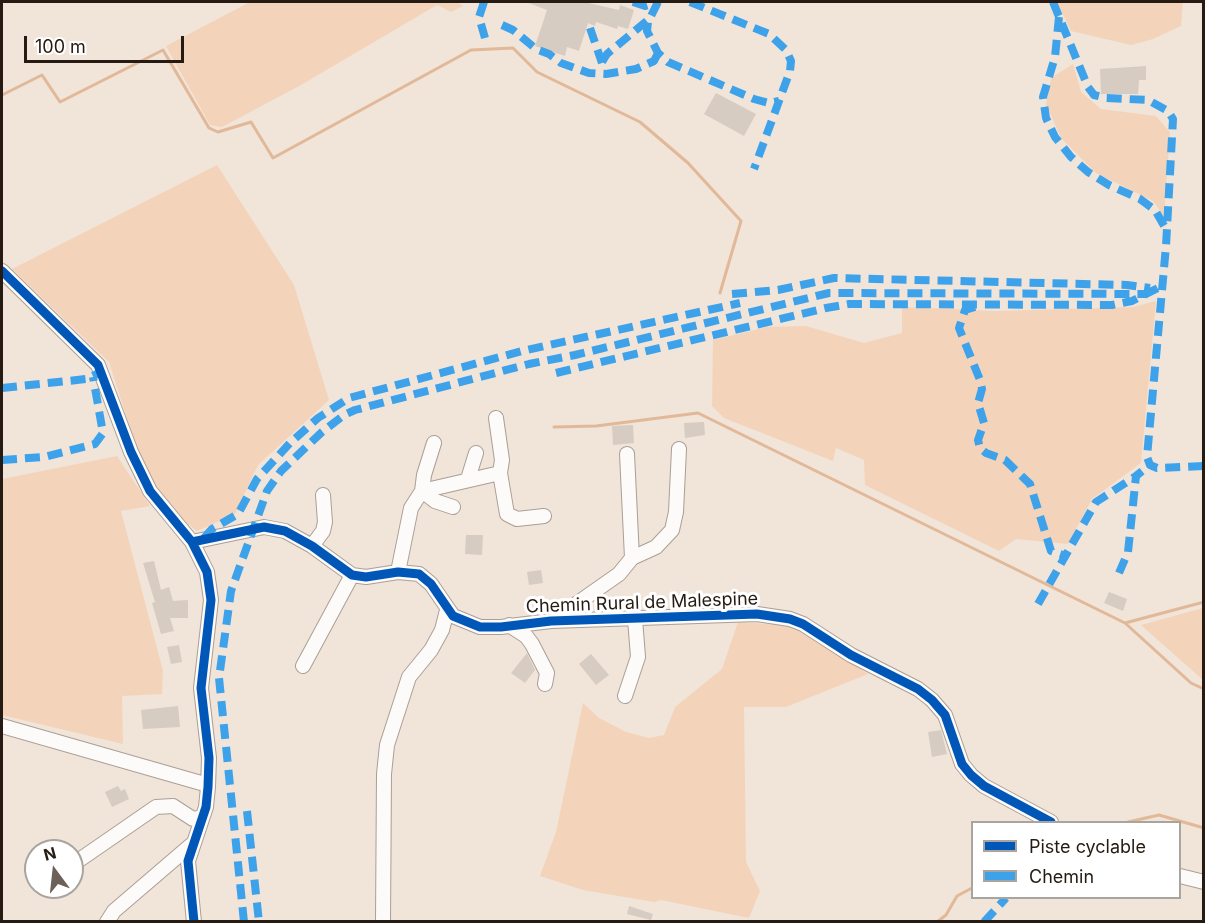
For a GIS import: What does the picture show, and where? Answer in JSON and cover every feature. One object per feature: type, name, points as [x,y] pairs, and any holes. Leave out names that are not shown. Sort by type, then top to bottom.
[{"type":"street","points":[[2,271],[98,365],[131,452],[150,491],[203,559],[210,593],[201,688],[209,758],[208,785],[202,817],[191,845],[187,868],[192,920]]},
{"type":"street","points":[[495,418],[502,460],[500,473],[507,514],[517,519],[544,516]]},
{"type":"street","points":[[398,572],[411,508],[422,491],[424,475],[434,443]]},
{"type":"street","points":[[551,621],[619,574],[632,558],[656,547],[672,530],[676,512],[679,448]]},
{"type":"street","points":[[468,479],[476,453]]},
{"type":"street","points":[[627,454],[632,558]]},
{"type":"street","points":[[422,491],[500,473]]},
{"type":"street","points":[[422,491],[435,501],[453,507]]},
{"type":"street","points":[[312,546],[323,531],[325,522],[323,495]]},
{"type":"street","points":[[192,542],[264,527],[285,531],[312,546],[352,575],[303,666]]},
{"type":"street","name":"Chemin Rural de Malespine","points":[[352,575],[366,577],[398,572],[419,574],[427,580],[447,610],[469,625],[757,614],[773,615],[803,624],[851,655],[918,689],[932,700],[945,715],[962,764],[971,775],[984,786],[1049,821]]},
{"type":"street","points":[[383,921],[384,774],[387,744],[409,677],[431,650],[442,630],[447,610]]},
{"type":"street","points":[[625,696],[638,657],[635,619]]},
{"type":"street","points":[[508,625],[526,636],[532,644],[547,674],[545,684]]},
{"type":"street","points":[[2,726],[208,785]]},
{"type":"street","points":[[84,858],[156,807],[173,806],[193,819],[202,817]]},
{"type":"street","points":[[107,921],[114,911],[191,845]]},
{"type":"street","points":[[1181,876],[1203,882]]},
{"type":"shaded area","points":[[250,2],[458,2],[463,6],[451,12],[437,5],[301,85],[222,127],[210,125],[166,46]]},
{"type":"shaded area","points":[[1057,2],[1183,2],[1181,26],[1153,39],[1131,45],[1071,31]]},
{"type":"shaded area","points":[[1073,64],[1081,92],[1101,109],[1156,116],[1170,132],[1164,216],[1153,201],[1096,173],[1061,138],[1046,104],[1051,78]]},
{"type":"shaded area","points":[[217,165],[294,285],[329,400],[258,465],[235,514],[197,531],[171,511],[142,465],[109,362],[12,269]]},
{"type":"shaded area","points":[[1156,301],[1141,463],[1092,499],[1068,544],[1016,539],[999,551],[865,485],[864,460],[836,448],[833,461],[724,418],[712,406],[713,340],[767,327],[806,326],[864,343],[902,333],[902,307],[997,311],[1133,307]]},
{"type":"shaded area","points":[[117,456],[150,506],[121,511],[163,671],[162,694],[122,696],[123,744],[2,715],[2,479]]},
{"type":"shaded area","points":[[1204,608],[1203,680],[1141,625]]},
{"type":"shaded area","points":[[738,622],[785,625],[803,631],[868,674],[786,707],[744,707],[746,862],[760,891],[749,918],[661,900],[654,902],[583,890],[540,876],[556,832],[583,703],[599,718],[626,732],[649,738],[664,735],[675,707],[722,669]]},
{"type":"building","points":[[526,2],[584,2],[619,10],[620,5],[634,10],[628,29],[618,26],[617,29],[596,22],[595,26],[588,23],[579,51],[567,47],[565,56],[535,46],[547,10]]},
{"type":"building","points":[[1146,66],[1146,80],[1139,80],[1138,94],[1101,94],[1100,69]]},
{"type":"building","points":[[716,93],[756,114],[744,136],[704,114]]},
{"type":"building","points":[[704,422],[705,435],[685,438],[684,423]]},
{"type":"building","points":[[633,425],[634,443],[613,445],[612,426]]},
{"type":"building","points":[[466,535],[483,535],[482,555],[465,554]]},
{"type":"building","points":[[154,561],[161,590],[169,587],[173,601],[188,600],[188,618],[170,618],[174,631],[161,634],[152,603],[155,602],[143,563]]},
{"type":"building","points":[[541,570],[543,583],[529,585],[527,572]]},
{"type":"building","points":[[1109,592],[1127,599],[1123,611],[1104,603]]},
{"type":"building","points":[[179,645],[182,662],[171,664],[167,647]]},
{"type":"building","points":[[527,653],[535,670],[525,683],[511,673]]},
{"type":"building","points":[[591,654],[609,675],[596,685],[579,664]]},
{"type":"building","points":[[178,706],[180,727],[143,729],[141,710]]},
{"type":"building","points":[[941,730],[947,754],[932,757],[928,732]]},
{"type":"building","points":[[118,786],[121,791],[125,789],[129,799],[112,807],[105,792]]},
{"type":"building","points":[[629,906],[653,914],[651,920],[627,914]]},
{"type":"waterway","points":[[2,95],[42,75],[60,102],[163,50],[209,128],[218,132],[251,122],[273,158],[471,50],[513,48],[537,72],[640,122],[688,163],[741,221],[720,293]]},
{"type":"waterway","points":[[554,427],[596,426],[698,413],[1125,623],[1204,602]]},
{"type":"waterway","points":[[1125,623],[1191,683],[1204,689]]},
{"type":"waterway","points":[[1132,821],[1159,815],[1180,821]]},
{"type":"waterway","points":[[1181,821],[1204,828]]},
{"type":"waterway","points":[[937,922],[946,915],[957,896],[971,889]]},
{"type":"marked path","points":[[484,2],[479,17],[485,38]]},
{"type":"marked path","points":[[633,2],[645,6],[658,2]]},
{"type":"marked path","points":[[658,2],[648,22],[647,31],[658,53],[668,62],[754,99],[769,103],[779,101]]},
{"type":"marked path","points":[[690,2],[769,34],[786,50],[791,61],[790,71],[754,169]]},
{"type":"marked path","points":[[1053,2],[1088,87],[1094,95],[1106,98],[1148,100],[1168,111],[1173,119],[1166,246],[1147,457],[1150,465],[1157,468],[1204,466]]},
{"type":"marked path","points":[[1059,17],[1055,57],[1043,97],[1046,118],[1055,137],[1071,157],[1088,172],[1109,185],[1140,199],[1155,210],[1167,231]]},
{"type":"marked path","points":[[602,62],[607,54],[648,20]]},
{"type":"marked path","points":[[502,25],[561,63],[589,73],[606,74],[636,69],[654,61],[658,53]]},
{"type":"marked path","points":[[590,28],[602,63]]},
{"type":"marked path","points":[[732,294],[778,290],[834,278],[1127,285],[1150,288]]},
{"type":"marked path","points":[[556,373],[849,304],[1112,305],[1132,301],[1162,286]]},
{"type":"marked path","points":[[244,922],[219,678],[231,591],[267,491],[281,471],[322,432],[344,415],[355,410],[529,364],[575,355],[829,293],[1147,294]]},
{"type":"marked path","points":[[204,538],[212,529],[238,514],[257,479],[290,443],[318,418],[349,398],[522,351],[740,303]]},
{"type":"marked path","points":[[975,307],[965,310],[959,328],[982,389],[978,403],[984,423],[978,440],[980,448],[986,453],[1005,460],[1030,484],[1051,551],[1066,556]]},
{"type":"marked path","points":[[2,388],[86,379],[99,373]]},
{"type":"marked path","points":[[2,460],[44,457],[95,444],[103,433],[93,377]]},
{"type":"marked path","points":[[1119,573],[1128,552],[1136,476],[1150,465]]},
{"type":"marked path","points":[[1038,604],[1096,502],[1136,476]]},
{"type":"marked path","points":[[247,811],[259,922]]},
{"type":"marked path","points":[[984,922],[1005,899]]},
{"type":"cycle path","points":[[2,271],[98,365],[131,452],[150,491],[192,542],[207,572],[211,600],[201,688],[209,758],[208,787],[206,807],[188,861],[194,922]]},
{"type":"cycle path","points":[[192,542],[264,527],[285,531],[312,546],[352,575],[366,577],[398,572],[419,574],[431,584],[453,616],[480,627],[551,621],[757,614],[790,619],[803,624],[851,655],[918,689],[945,715],[962,764],[971,775],[984,786],[1049,821]]}]
